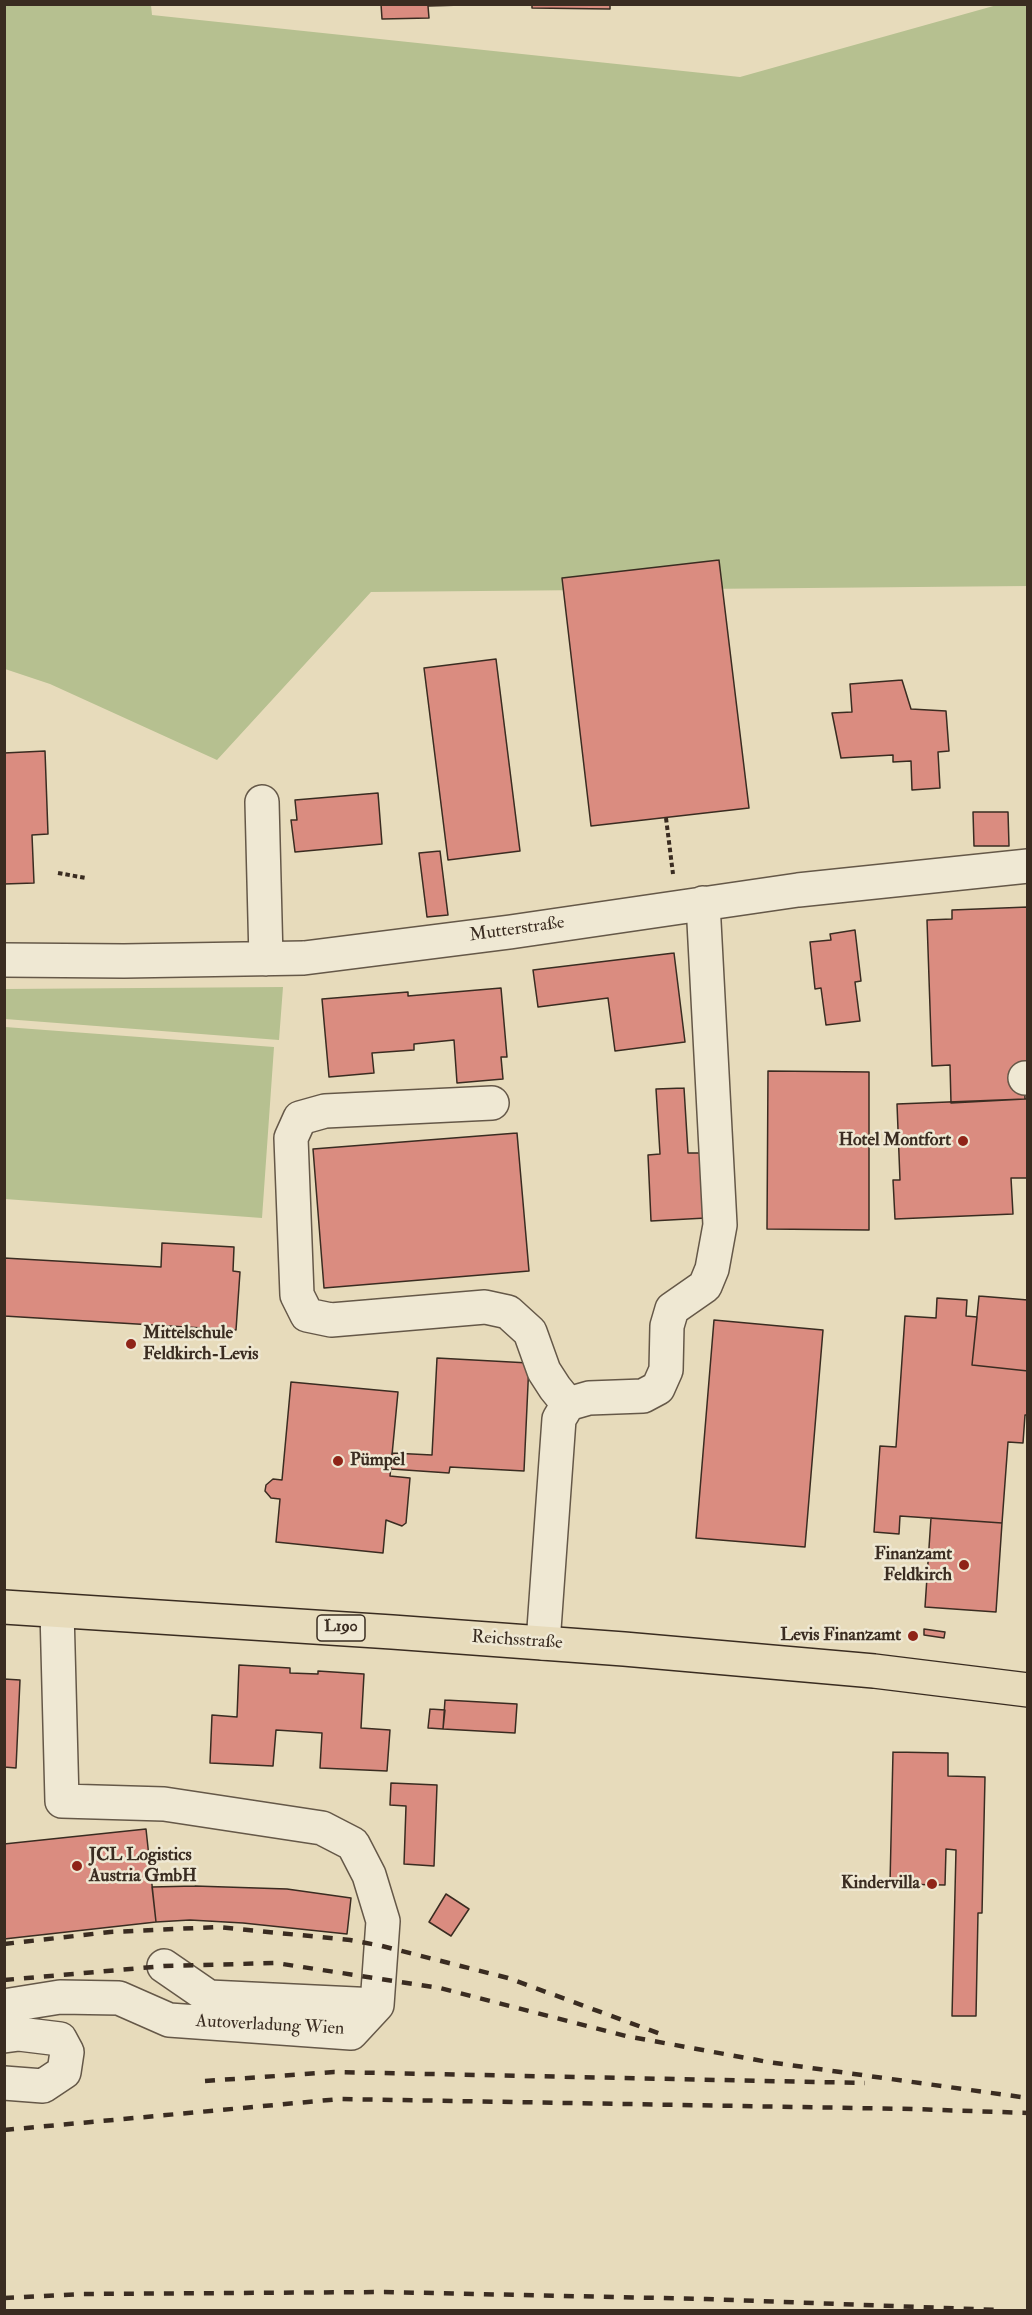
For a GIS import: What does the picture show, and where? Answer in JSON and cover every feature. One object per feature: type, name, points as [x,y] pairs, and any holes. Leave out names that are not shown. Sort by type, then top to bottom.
[{"type":"main road","name":"Reichsstraße","points":[[4,1607],[543,1643],[874,1671],[1028,1690]]},
{"type":"street","points":[[262,802],[266,959]]},
{"type":"street","name":"Mutterstraße","points":[[4,960],[304,958],[510,932],[798,890],[1028,866]]},
{"type":"street","points":[[543,1643],[559,1419],[568,1404],[589,1398],[643,1396],[658,1388],[666,1370],[668,1326],[672,1309],[705,1286],[712,1269],[720,1226],[690,905]]},
{"type":"street","points":[[492,1103],[326,1112],[300,1118],[291,1138],[297,1295],[307,1315],[332,1320],[485,1307],[508,1312],[530,1332],[544,1371],[568,1404]]},
{"type":"street","points":[[57,1611],[62,1801],[175,1805],[322,1828],[353,1844],[369,1875],[382,1921],[378,2005]]},
{"type":"street","name":"Autoverladung Wien","points":[[164,1966],[209,1997],[378,2005]]},
{"type":"street","name":"Autoverladung Wien","points":[[4,2006],[60,1996],[119,1998],[169,2020],[351,2033],[378,2005]]},
{"type":"street","points":[[4,2036],[19,2034],[60,2039],[67,2052],[64,2072],[43,2086],[4,2083]]},
{"type":"path","points":[[666,818],[690,905]]},
{"type":"path","points":[[58,873],[86,878]]},
{"type":"green space","points":[[5,5],[151,5],[152,15],[740,77],[997,5],[1027,5],[1027,586],[371,592],[217,760],[50,684],[5,669]]},
{"type":"green space","points":[[283,987],[279,1040],[5,1019],[5,989]]},
{"type":"green space","points":[[5,1027],[274,1047],[262,1218],[5,1199]]},
{"type":"building","points":[[381,4],[462,5],[428,6],[429,18],[382,19]]},
{"type":"building","points":[[532,4],[610,4],[610,9],[532,8]]},
{"type":"building","points":[[719,560],[749,808],[591,826],[562,578]]},
{"type":"building","points":[[496,659],[520,851],[448,860],[424,668]]},
{"type":"building","points":[[902,680],[911,709],[946,711],[949,751],[938,752],[940,788],[912,790],[911,761],[893,762],[893,755],[841,758],[832,713],[852,712],[850,684]]},
{"type":"building","points":[[45,751],[48,834],[32,835],[34,883],[4,884],[4,753]]},
{"type":"building","points":[[378,793],[382,844],[295,852],[291,820],[297,820],[295,800]]},
{"type":"building","points":[[973,812],[1008,812],[1009,846],[974,846]]},
{"type":"building","points":[[440,851],[448,915],[427,917],[419,853]]},
{"type":"building","points":[[1028,907],[1028,1067],[1024,1067],[1025,1099],[951,1103],[950,1065],[932,1066],[927,920],[952,919],[952,910]]},
{"type":"building","points":[[855,930],[861,981],[855,982],[860,1021],[826,1025],[821,988],[815,989],[810,942],[831,940],[830,934]]},
{"type":"building","points":[[674,953],[685,1042],[615,1051],[608,998],[538,1007],[533,970]]},
{"type":"building","points":[[501,988],[507,1057],[501,1057],[503,1079],[457,1083],[454,1040],[414,1044],[414,1050],[372,1053],[374,1073],[329,1077],[322,999],[408,992],[408,996]]},
{"type":"building","points":[[768,1071],[869,1072],[869,1230],[767,1229]]},
{"type":"building","points":[[684,1088],[688,1153],[703,1153],[706,1218],[651,1221],[648,1155],[660,1154],[656,1089]]},
{"type":"building","name":"Hotel Montfort","points":[[1028,1099],[1028,1178],[1011,1178],[1013,1214],[895,1219],[893,1180],[900,1180],[897,1104]]},
{"type":"building","points":[[517,1133],[529,1271],[324,1288],[313,1149]]},
{"type":"building","points":[[162,1243],[234,1247],[233,1271],[240,1272],[236,1330],[4,1316],[4,1258],[161,1267]]},
{"type":"building","points":[[979,1296],[1028,1300],[1028,1371],[972,1365]]},
{"type":"building","points":[[937,1298],[967,1300],[966,1316],[977,1317],[972,1365],[1028,1371],[1028,1415],[1025,1415],[1023,1443],[1008,1442],[1002,1523],[900,1516],[899,1534],[874,1532],[880,1446],[896,1447],[905,1316],[936,1318]]},
{"type":"building","points":[[714,1320],[823,1330],[805,1547],[696,1538]]},
{"type":"building","points":[[437,1358],[529,1363],[524,1471],[450,1467],[449,1473],[391,1469],[392,1453],[432,1455]]},
{"type":"building","name":"Pümpel","points":[[291,1382],[398,1392],[390,1476],[410,1478],[406,1523],[402,1526],[386,1520],[383,1553],[276,1542],[280,1499],[271,1498],[265,1491],[266,1485],[273,1479],[282,1480]]},
{"type":"building","name":"Finanzamt Feldkirch","points":[[931,1518],[1002,1523],[996,1612],[925,1607]]},
{"type":"building","points":[[924,1629],[945,1632],[944,1638],[924,1635]]},
{"type":"building","points":[[239,1665],[290,1668],[290,1673],[318,1674],[318,1671],[364,1674],[361,1728],[390,1730],[387,1771],[320,1768],[322,1733],[276,1730],[273,1766],[210,1763],[212,1715],[237,1717]]},
{"type":"building","points":[[4,1679],[20,1680],[16,1768],[4,1767]]},
{"type":"building","points":[[445,1700],[517,1704],[515,1733],[443,1729]]},
{"type":"building","points":[[430,1709],[445,1710],[443,1729],[428,1728]]},
{"type":"building","name":"Kindervilla","points":[[893,1752],[948,1753],[948,1776],[985,1777],[982,1913],[978,1913],[976,2016],[952,2016],[956,1850],[946,1849],[945,1885],[890,1884]]},
{"type":"building","points":[[391,1783],[437,1785],[434,1866],[404,1864],[406,1806],[390,1805]]},
{"type":"building","name":"JCL Logistics Austria GmbH","points":[[146,1829],[156,1922],[4,1939],[4,1844]]},
{"type":"building","points":[[152,1887],[287,1889],[351,1898],[347,1934],[243,1923],[190,1920],[156,1922]]},
{"type":"building","points":[[446,1894],[469,1909],[451,1936],[429,1922]]},
{"type":"railway","points":[[4,1944],[110,1932],[218,1927],[350,1940],[508,1978],[666,2036]]},
{"type":"railway","points":[[4,1980],[164,1966],[276,1963],[440,1988],[626,2036],[768,2062],[1028,2098]]},
{"type":"railway","points":[[205,2081],[334,2072],[865,2083]]},
{"type":"railway","points":[[4,2130],[340,2099],[1028,2113]]},
{"type":"railway","points":[[4,2298],[83,2294],[384,2292],[706,2299],[1000,2310]]},
{"type":"place","name":"Hotel Montfort","points":[[963,1141]]},
{"type":"place","name":"Mittelschule Feldkirch-Levis","points":[[131,1344]]},
{"type":"place","name":"Pümpel","points":[[338,1461]]},
{"type":"place","name":"Finanzamt Feldkirch","points":[[964,1565]]},
{"type":"place","name":"Levis Finanzamt","points":[[913,1636]]},
{"type":"place","name":"JCL Logistics Austria GmbH","points":[[77,1866]]},
{"type":"place","name":"Kindervilla","points":[[932,1884]]}]
